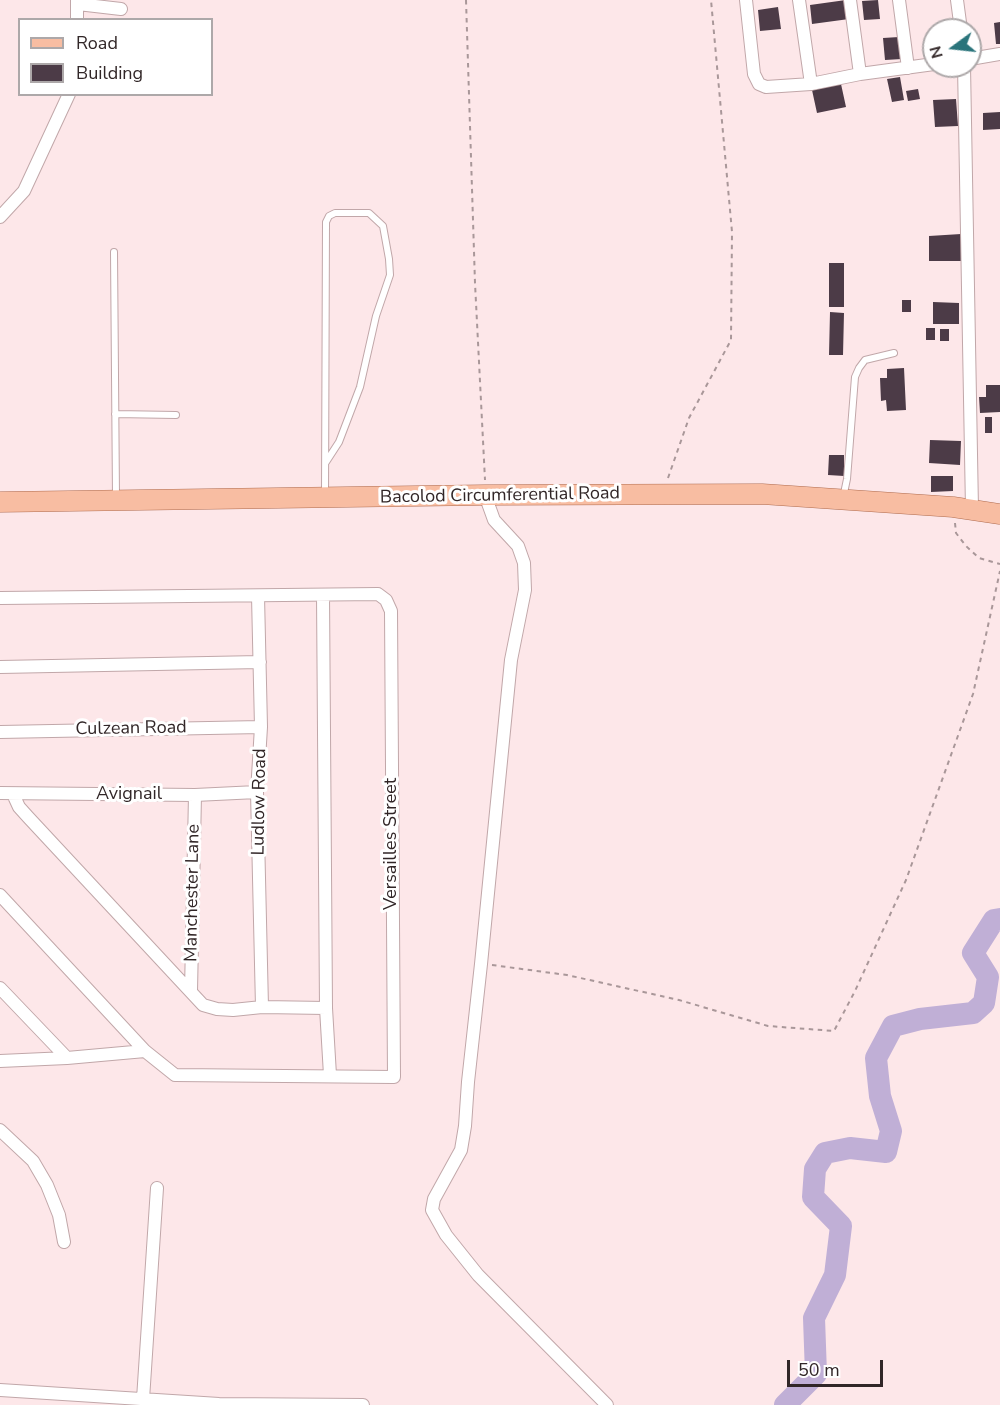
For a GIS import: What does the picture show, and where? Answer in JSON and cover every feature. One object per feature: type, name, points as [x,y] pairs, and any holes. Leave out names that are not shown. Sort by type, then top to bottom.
[{"type":"main road","name":"Bacolod Circumferential Road","points":[[0,502],[485,495],[762,494],[963,508],[1000,514]]},
{"type":"street","points":[[746,0],[754,74],[759,84],[766,87],[811,84],[860,74],[922,66]]},
{"type":"street","points":[[799,0],[811,84]]},
{"type":"street","points":[[850,0],[860,74]]},
{"type":"street","points":[[899,0],[908,68]]},
{"type":"street","points":[[957,0],[959,18]]},
{"type":"street","points":[[77,18],[77,2],[121,9]]},
{"type":"street","points":[[982,57],[1000,54]]},
{"type":"street","points":[[963,508],[964,78]]},
{"type":"street","points":[[0,217],[24,191],[68,96]]},
{"type":"street","points":[[485,495],[495,520],[518,546],[524,563],[525,590],[510,671],[461,1150],[434,1199],[432,1210],[446,1235],[478,1275],[607,1405]]},
{"type":"street","name":"Versailles Street","points":[[323,595],[378,594],[386,600],[391,611],[394,1077],[330,1075]]},
{"type":"street","points":[[0,598],[323,595],[326,1008],[330,1075],[185,1077],[175,1075],[145,1051],[0,895]]},
{"type":"street","name":"Ludlow Road","points":[[258,596],[261,727],[257,792],[262,1007]]},
{"type":"street","points":[[0,667],[260,662]]},
{"type":"street","name":"Culzean Road","points":[[0,732],[261,727]]},
{"type":"street","name":"Avignail","points":[[6,794],[195,795],[257,792]]},
{"type":"street","points":[[6,794],[203,1005],[217,1010],[262,1007],[326,1008]]},
{"type":"street","name":"Manchester Lane","points":[[191,991],[195,795]]},
{"type":"street","points":[[3,994],[67,1058]]},
{"type":"street","points":[[0,1061],[145,1051]]},
{"type":"street","points":[[0,1130],[33,1161],[47,1185],[59,1215],[64,1242]]},
{"type":"street","points":[[143,1399],[157,1188]]},
{"type":"street","points":[[0,1390],[219,1404],[363,1405]]},
{"type":"lane","points":[[325,498],[326,222],[329,216],[335,213],[369,213],[383,226],[390,275],[376,316],[360,387],[339,442],[326,462]]},
{"type":"lane","points":[[114,252],[116,500]]},
{"type":"lane","points":[[843,498],[847,479],[855,377],[865,360],[894,353]]},
{"type":"lane","points":[[115,414],[176,415]]},
{"type":"path","points":[[466,0],[485,495]]},
{"type":"path","points":[[663,494],[689,418],[731,340],[732,232],[711,0]]},
{"type":"path","points":[[963,508],[956,533],[979,558],[1000,564]]},
{"type":"path","points":[[481,964],[567,975],[678,1000],[768,1026],[834,1031],[906,880],[973,694],[1000,571]]},
{"type":"building","points":[[846,0],[849,19],[812,24],[810,5]]},
{"type":"building","points":[[878,0],[880,19],[864,20],[862,1]]},
{"type":"building","points":[[778,7],[781,29],[760,31],[758,10]]},
{"type":"building","points":[[1000,22],[1000,44],[996,44],[994,23]]},
{"type":"building","points":[[899,37],[902,59],[885,60],[883,38]]},
{"type":"building","points":[[900,77],[904,100],[892,102],[887,79]]},
{"type":"building","points":[[841,84],[846,107],[817,113],[812,90]]},
{"type":"building","points":[[918,89],[920,99],[908,101],[906,91]]},
{"type":"building","points":[[956,99],[958,126],[935,127],[933,100]]},
{"type":"building","points":[[1000,112],[1000,129],[983,130],[983,113]]},
{"type":"building","points":[[961,234],[962,261],[929,261],[929,236]]},
{"type":"building","points":[[829,263],[844,263],[844,307],[829,307]]},
{"type":"building","points":[[902,300],[911,300],[911,312],[902,312]]},
{"type":"building","points":[[933,302],[959,303],[959,324],[933,324]]},
{"type":"building","points":[[830,312],[844,313],[843,355],[829,355]]},
{"type":"building","points":[[926,328],[935,328],[935,340],[926,340]]},
{"type":"building","points":[[940,329],[949,329],[949,341],[940,341]]},
{"type":"building","points":[[904,368],[906,410],[887,411],[886,400],[881,401],[880,378],[887,378],[887,369]]},
{"type":"building","points":[[986,385],[1000,385],[1000,412],[980,413],[979,397],[986,397]]},
{"type":"building","points":[[985,417],[992,417],[992,433],[985,433]]},
{"type":"building","points":[[930,440],[961,441],[960,465],[929,463]]},
{"type":"building","points":[[829,455],[844,455],[844,476],[828,475]]},
{"type":"building","points":[[931,476],[953,476],[953,491],[931,492]]},
{"type":"waterway","points":[[785,1405],[816,1374],[814,1318],[835,1275],[841,1226],[813,1197],[815,1169],[825,1153],[850,1148],[886,1152],[891,1131],[880,1096],[876,1058],[893,1026],[920,1019],[973,1013],[984,1003],[988,977],[973,953],[994,920],[1000,919]]}]
